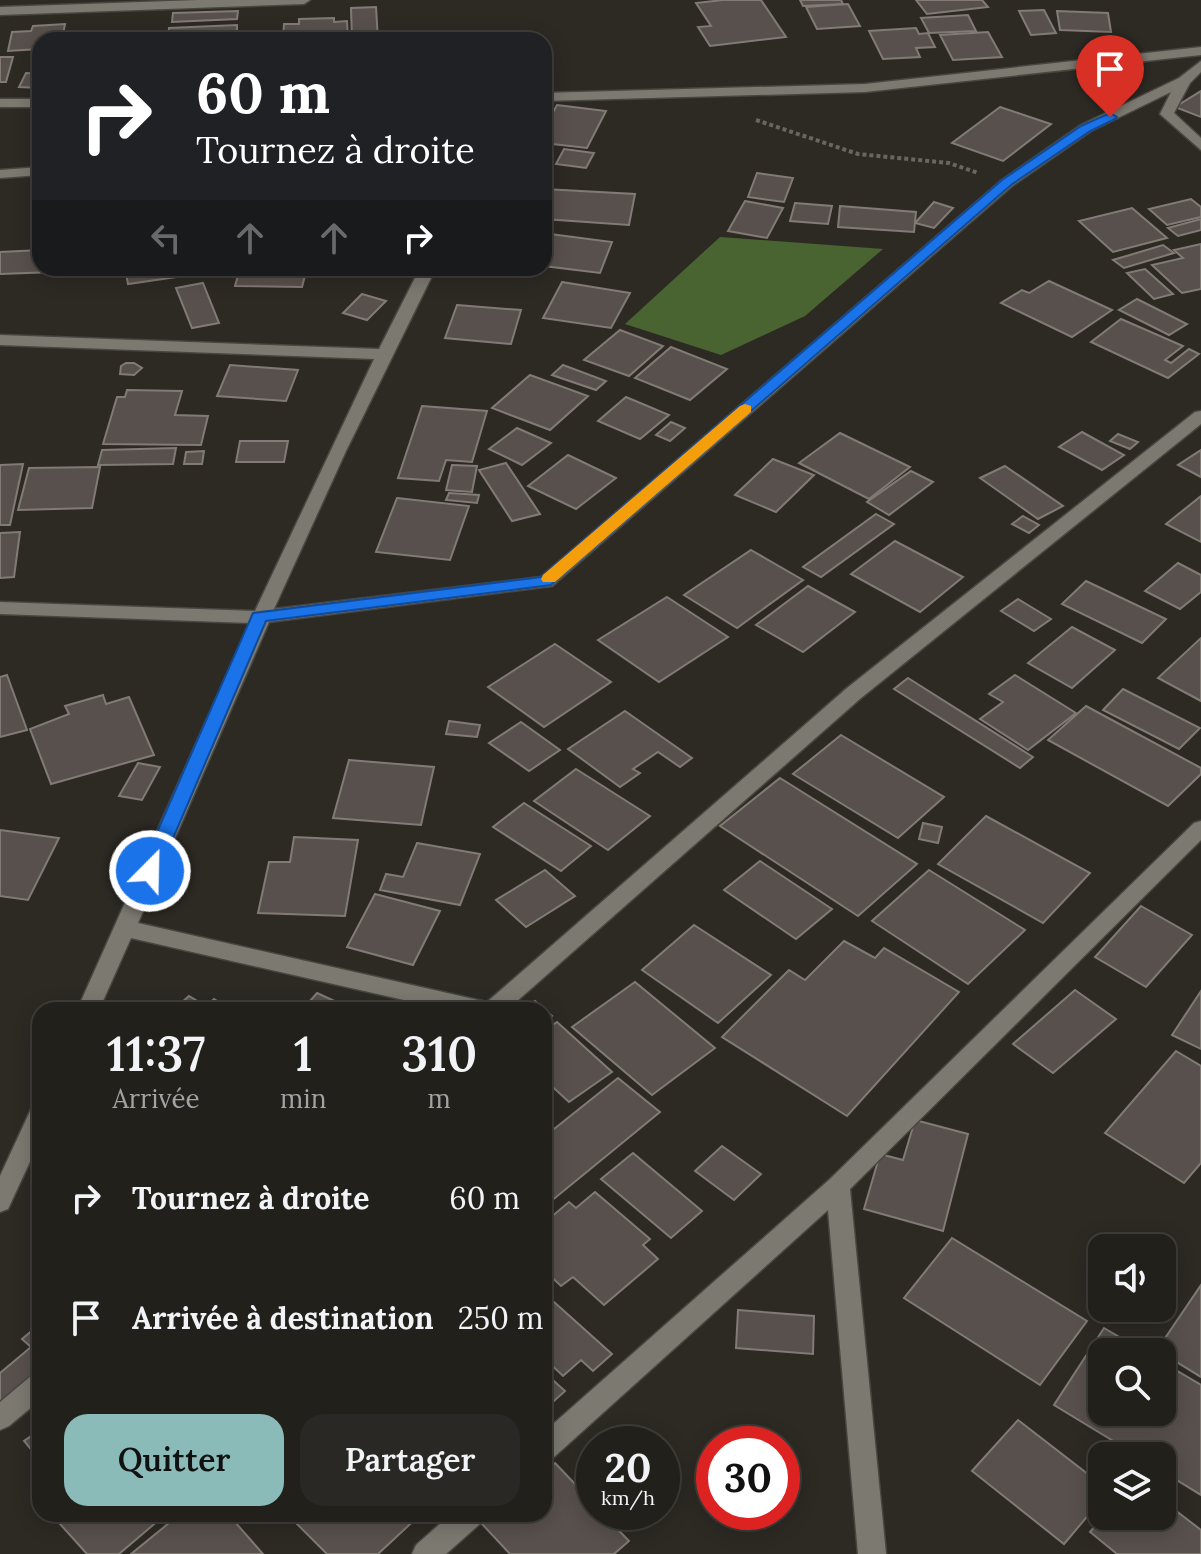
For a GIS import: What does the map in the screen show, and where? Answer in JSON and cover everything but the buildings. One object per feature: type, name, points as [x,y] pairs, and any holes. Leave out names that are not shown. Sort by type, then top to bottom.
[{"type":"street","points":[[0,11],[304,0]]},
{"type":"street","points":[[552,97],[865,88],[1201,51]]},
{"type":"street","points":[[0,608],[259,617],[546,582],[1007,183],[1086,128],[1184,81],[1201,65]]},
{"type":"street","points":[[1184,81],[1167,114],[1201,146]]},
{"type":"street","points":[[0,103],[32,103]]},
{"type":"street","points":[[0,174],[32,172]]},
{"type":"street","points":[[92,1002],[259,617],[382,354],[424,276]]},
{"type":"street","points":[[0,340],[382,354]]},
{"type":"street","points":[[498,1002],[854,693],[1201,416]]},
{"type":"street","points":[[552,1442],[838,1186],[1201,828]]},
{"type":"street","points":[[125,928],[453,1002]]},
{"type":"street","points":[[0,1202],[32,1132]]},
{"type":"street","points":[[838,1186],[872,1554]]},
{"type":"street","points":[[0,1418],[32,1391]]},
{"type":"street","points":[[426,1554],[462,1522]]},
{"type":"path","points":[[745,117],[858,154],[949,163],[1007,183]]},
{"type":"green space","points":[[720,237],[883,249],[805,316],[721,355],[625,324]]},
{"type":"slow traffic","points":[[549,579],[745,409]]},
{"type":"route","points":[[150,871],[259,617],[546,582],[1007,183],[1086,128],[1110,117]]}]
